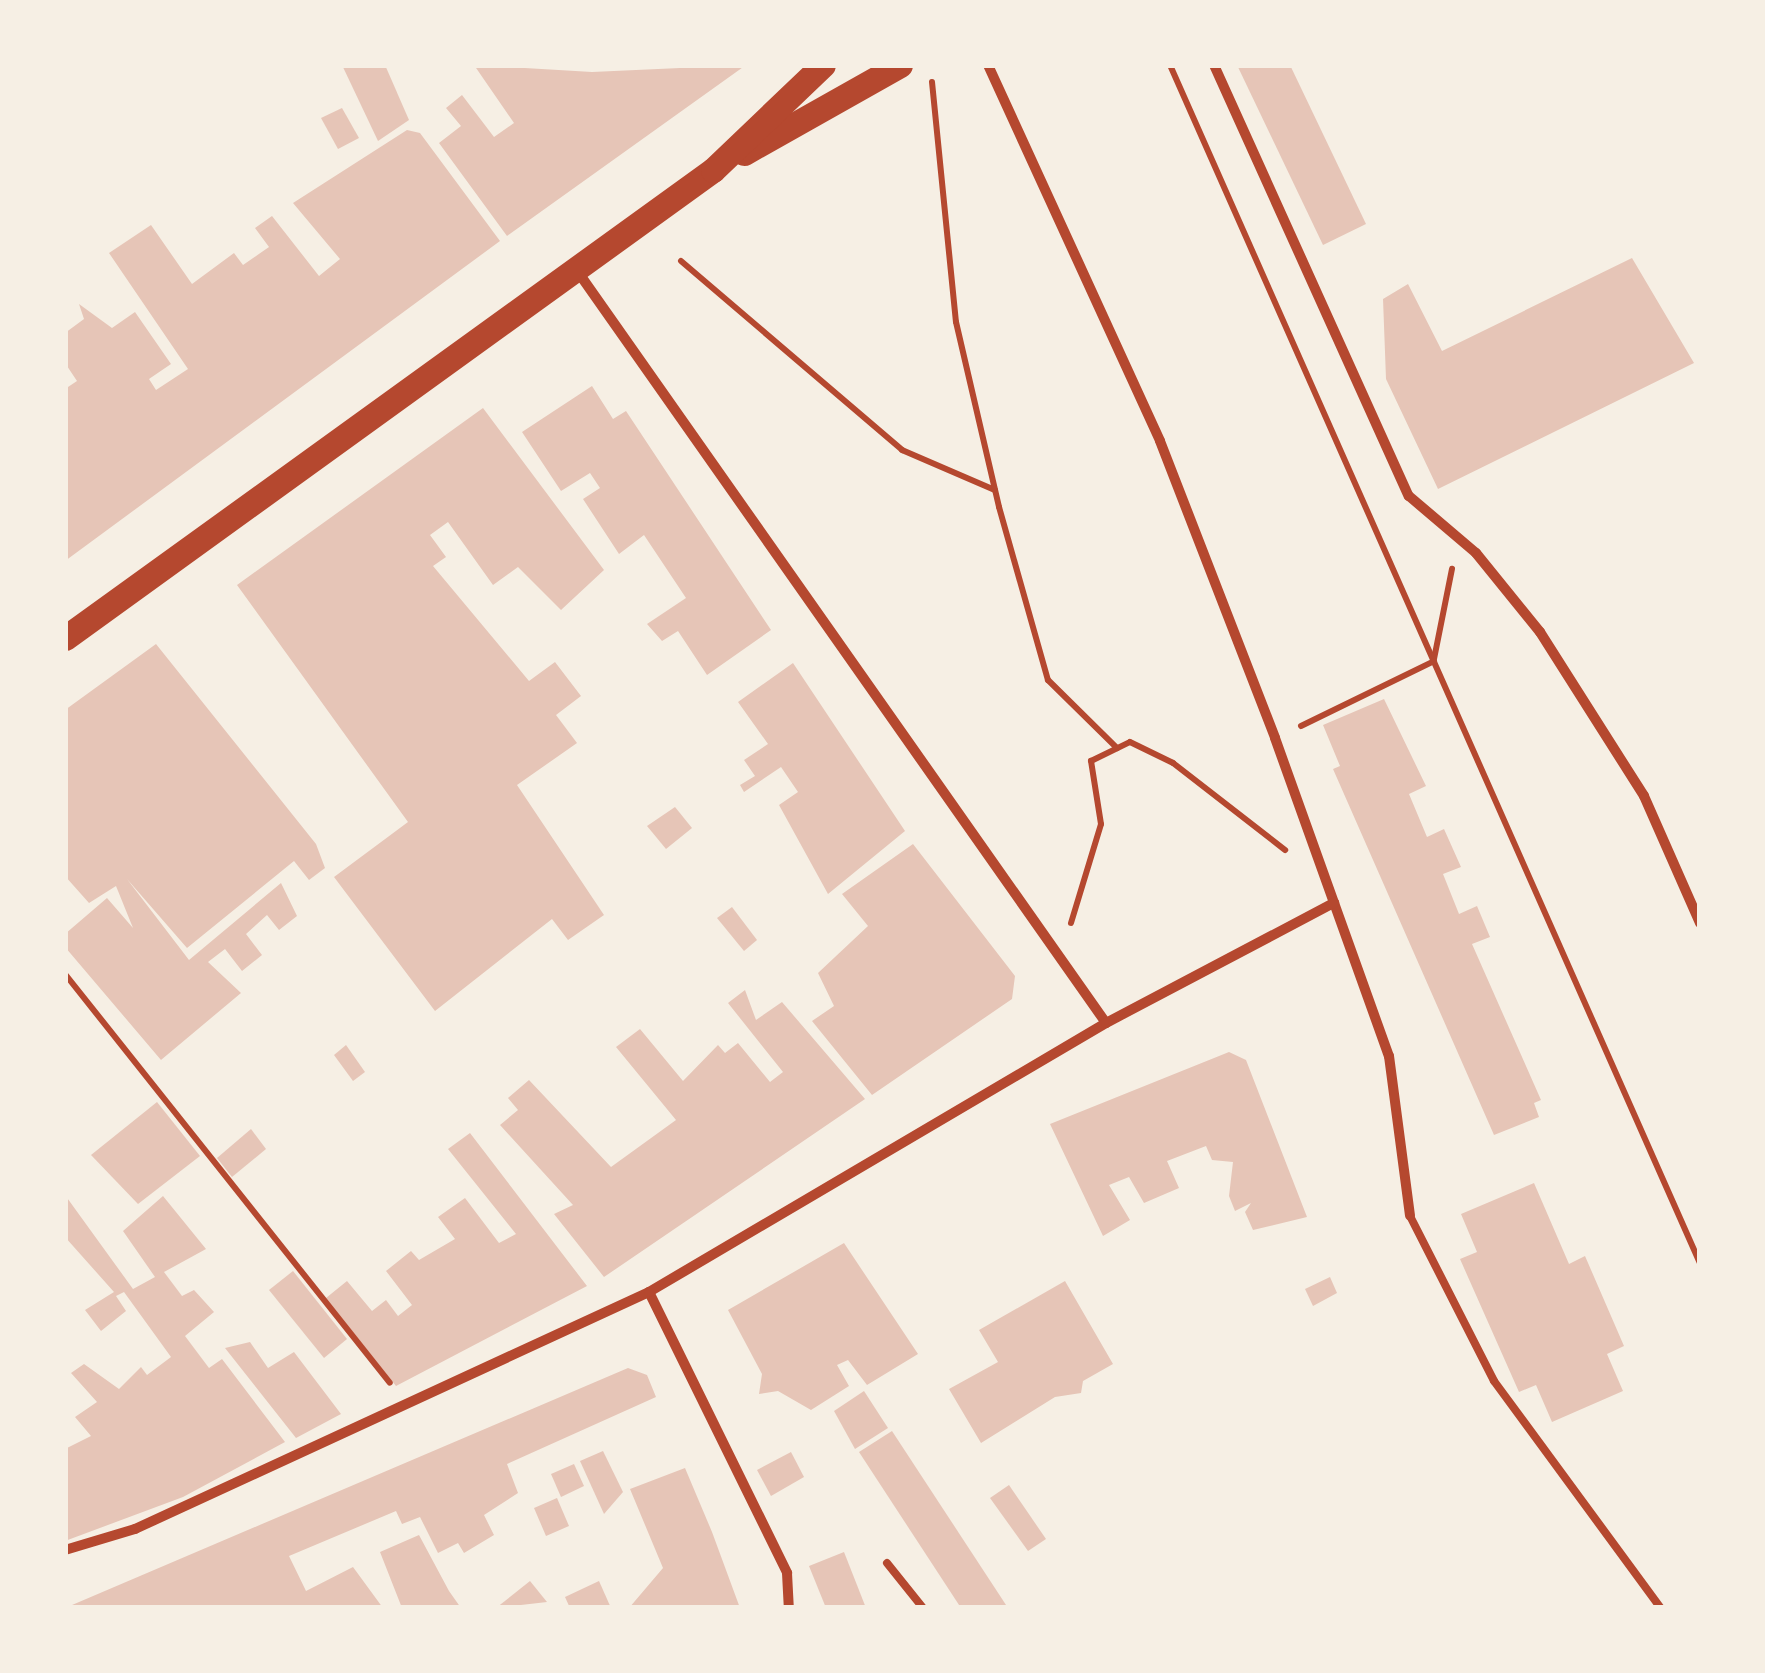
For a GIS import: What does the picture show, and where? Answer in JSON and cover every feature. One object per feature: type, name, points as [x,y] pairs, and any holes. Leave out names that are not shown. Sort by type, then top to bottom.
[{"type":"main road","points":[[65,638],[712,170],[823,65]]},
{"type":"main road","points":[[712,170],[900,65]]},
{"type":"street","points":[[988,65],[1160,440],[1274,738],[1389,1056],[1410,1216]]},
{"type":"street","points":[[1214,65],[1410,496],[1458,539],[1540,632],[1608,735],[1700,923]]},
{"type":"street","points":[[577,271],[1106,1022]]},
{"type":"street","points":[[65,1550],[135,1529],[649,1292],[1106,1022],[1334,903]]},
{"type":"street","points":[[649,1292],[787,1573],[789,1608]]},
{"type":"lane","points":[[1410,1216],[1494,1381],[1661,1608]]},
{"type":"lane","points":[[887,1563],[923,1608]]},
{"type":"path","points":[[929,65],[956,322],[995,490],[1048,680],[1118,748]]},
{"type":"path","points":[[1170,65],[1700,1263]]},
{"type":"path","points":[[681,261],[902,450],[995,490]]},
{"type":"path","points":[[1434,660],[1458,539]]},
{"type":"path","points":[[1274,738],[1434,660]]},
{"type":"path","points":[[1060,957],[1101,824],[1091,762],[1130,742],[1173,763],[1275,849],[1316,853]]},
{"type":"path","points":[[65,974],[406,1404]]},
{"type":"building","points":[[342,65],[385,65],[409,120],[378,141]]},
{"type":"building","points":[[474,65],[592,72],[746,65],[507,236],[439,143],[461,126],[446,108],[462,95],[494,137],[514,123]]},
{"type":"building","points":[[1237,65],[1290,65],[1366,224],[1323,245]]},
{"type":"building","points":[[342,108],[359,138],[338,149],[321,118]]},
{"type":"building","points":[[407,130],[420,133],[500,241],[65,561],[65,389],[77,381],[65,363],[65,333],[84,319],[79,304],[112,328],[135,312],[171,364],[149,379],[156,390],[188,369],[109,253],[151,225],[192,284],[234,253],[243,265],[269,247],[255,228],[272,216],[319,276],[340,259],[293,203]]},
{"type":"building","points":[[1632,258],[1694,363],[1438,489],[1386,379],[1383,299],[1408,284],[1442,351]]},
{"type":"building","points":[[592,386],[613,419],[626,411],[771,630],[707,675],[678,631],[662,641],[647,624],[686,598],[644,535],[619,554],[583,499],[600,488],[590,473],[561,491],[522,432]]},
{"type":"building","points":[[483,408],[604,570],[561,610],[518,567],[493,585],[448,522],[430,535],[446,557],[433,566],[529,681],[555,662],[581,696],[556,715],[577,743],[517,785],[604,915],[568,940],[552,919],[435,1011],[334,877],[408,822],[237,585]]},
{"type":"building","points":[[156,644],[316,844],[325,868],[309,880],[294,861],[187,948],[127,879],[189,960],[281,883],[297,916],[279,930],[267,915],[246,934],[262,955],[242,971],[225,949],[208,962],[241,993],[161,1060],[65,947],[65,934],[107,898],[133,928],[116,886],[89,903],[65,876],[65,710]]},
{"type":"building","points":[[793,663],[905,831],[828,894],[779,805],[798,792],[781,767],[744,792],[740,785],[755,776],[744,760],[768,744],[738,702]]},
{"type":"building","points":[[1384,699],[1426,786],[1409,794],[1427,837],[1444,829],[1461,867],[1443,874],[1459,914],[1477,906],[1490,937],[1472,944],[1541,1100],[1534,1103],[1539,1117],[1494,1135],[1333,769],[1340,766],[1323,725]]},
{"type":"building","points":[[675,807],[692,828],[666,849],[647,826]]},
{"type":"building","points":[[913,844],[1015,976],[1012,999],[872,1095],[812,1021],[834,1006],[818,973],[868,926],[842,894]]},
{"type":"building","points":[[732,907],[757,940],[744,951],[717,918]]},
{"type":"building","points":[[745,990],[756,1020],[782,1002],[865,1099],[604,1277],[554,1214],[573,1205],[500,1125],[518,1110],[508,1098],[529,1080],[611,1167],[676,1120],[616,1047],[640,1029],[683,1081],[718,1045],[725,1053],[738,1043],[770,1082],[783,1072],[728,1003]]},
{"type":"building","points":[[346,1045],[365,1072],[353,1081],[334,1055]]},
{"type":"building","points":[[1229,1052],[1246,1060],[1307,1217],[1253,1230],[1245,1212],[1251,1203],[1235,1211],[1229,1196],[1233,1162],[1212,1160],[1206,1146],[1167,1161],[1179,1188],[1144,1203],[1129,1177],[1109,1185],[1130,1220],[1103,1236],[1050,1124]]},
{"type":"building","points":[[157,1102],[200,1156],[138,1204],[91,1155]]},
{"type":"building","points":[[251,1129],[266,1149],[232,1177],[217,1158]]},
{"type":"building","points":[[470,1133],[587,1286],[396,1386],[326,1298],[347,1281],[372,1311],[386,1300],[398,1316],[412,1305],[386,1271],[411,1251],[419,1260],[455,1239],[438,1217],[465,1198],[499,1243],[516,1234],[448,1149]]},
{"type":"building","points":[[1534,1183],[1569,1264],[1585,1256],[1624,1346],[1607,1354],[1623,1391],[1552,1422],[1536,1385],[1519,1392],[1460,1259],[1477,1252],[1461,1214]]},
{"type":"building","points":[[65,1195],[133,1289],[155,1277],[123,1231],[163,1196],[206,1249],[164,1272],[182,1296],[194,1290],[214,1312],[185,1336],[209,1368],[222,1359],[285,1442],[183,1497],[65,1541],[65,1449],[91,1436],[75,1417],[97,1402],[71,1373],[84,1364],[119,1389],[141,1367],[147,1375],[171,1357],[124,1292],[116,1296],[126,1311],[101,1331],[85,1310],[114,1292],[65,1237]]},
{"type":"building","points":[[844,1243],[918,1354],[867,1385],[848,1360],[837,1365],[849,1386],[811,1410],[778,1391],[759,1394],[762,1374],[728,1310]]},
{"type":"building","points":[[293,1271],[347,1339],[324,1358],[269,1290]]},
{"type":"building","points":[[1330,1277],[1337,1293],[1313,1306],[1305,1289]]},
{"type":"building","points":[[1065,1281],[1113,1364],[1083,1381],[1081,1393],[1055,1397],[981,1443],[949,1389],[998,1362],[979,1330]]},
{"type":"building","points":[[250,1342],[268,1368],[294,1352],[341,1414],[296,1438],[225,1348]]},
{"type":"building","points":[[628,1368],[647,1375],[656,1397],[507,1464],[518,1493],[484,1515],[494,1535],[464,1553],[458,1543],[438,1553],[420,1517],[402,1524],[396,1511],[289,1556],[306,1591],[353,1567],[383,1608],[65,1608]]},
{"type":"building","points":[[864,1391],[888,1428],[855,1449],[834,1411]]},
{"type":"building","points":[[892,1431],[1008,1608],[961,1608],[859,1452]]},
{"type":"building","points":[[603,1451],[623,1492],[604,1514],[580,1461]]},
{"type":"building","points":[[791,1452],[804,1477],[771,1496],[757,1470]]},
{"type":"building","points":[[574,1464],[584,1486],[561,1497],[551,1474]]},
{"type":"building","points":[[685,1468],[740,1608],[629,1608],[663,1568],[630,1489]]},
{"type":"building","points":[[1009,1485],[1046,1539],[1028,1551],[990,1498]]},
{"type":"building","points":[[557,1498],[569,1526],[546,1536],[534,1508]]},
{"type":"building","points":[[419,1535],[461,1608],[402,1608],[380,1552]]},
{"type":"building","points":[[844,1552],[866,1608],[826,1608],[809,1566]]},
{"type":"building","points":[[530,1581],[547,1602],[496,1608]]},
{"type":"building","points":[[599,1581],[611,1608],[570,1608],[565,1597]]}]
